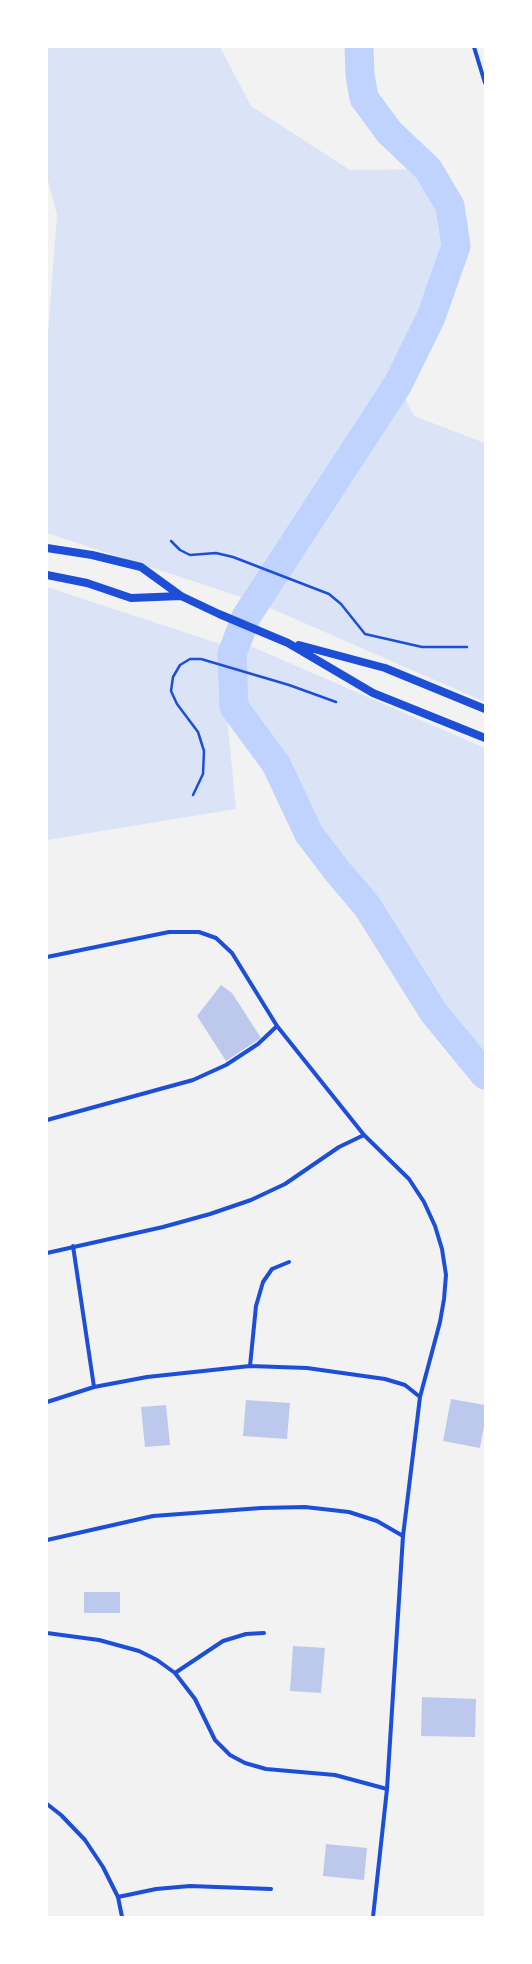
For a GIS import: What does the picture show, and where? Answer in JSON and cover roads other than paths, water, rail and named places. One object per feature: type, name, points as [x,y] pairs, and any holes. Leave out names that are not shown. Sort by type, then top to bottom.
[{"type":"main road","points":[[47,548],[92,554],[141,567],[181,596],[219,614],[286,642],[373,693],[485,738]]},
{"type":"main road","points":[[47,575],[87,583],[131,598],[181,596]]},
{"type":"main road","points":[[286,642],[385,668],[485,709]]},
{"type":"street","points":[[474,47],[485,83]]},
{"type":"street","points":[[47,957],[169,932],[199,932],[216,938],[232,953],[277,1026],[364,1135],[409,1179],[424,1202],[435,1226],[442,1249],[446,1275],[444,1299],[440,1322],[420,1397],[403,1536],[387,1789],[373,1917]]},
{"type":"street","points":[[47,1120],[193,1080],[226,1065],[258,1044],[277,1026]]},
{"type":"street","points":[[47,1253],[210,1214],[251,1200],[284,1184],[339,1147],[364,1135]]},
{"type":"street","points":[[72,1246],[94,1387]]},
{"type":"street","points":[[250,1366],[256,1306],[263,1282],[272,1269],[289,1262]]},
{"type":"street","points":[[47,1402],[94,1387],[147,1377],[250,1366],[307,1368],[385,1379],[405,1385],[420,1397]]},
{"type":"street","points":[[47,1540],[153,1516],[211,1510],[305,1507],[348,1512],[377,1521],[403,1536]]},
{"type":"street","points":[[47,1633],[118,1644],[139,1651],[157,1660],[175,1673],[195,1700],[215,1740],[230,1755],[245,1763],[266,1769],[335,1775],[387,1789]]},
{"type":"street","points":[[175,1673],[223,1641],[246,1634],[264,1633]]},
{"type":"street","points":[[47,1804],[61,1815],[85,1840],[104,1868],[118,1897],[122,1917]]},
{"type":"street","points":[[118,1897],[156,1889],[190,1886],[271,1888]]},
{"type":"waterway","points":[[359,47],[360,75],[364,98],[389,132],[428,169],[450,206],[456,246],[431,317],[398,384],[246,617],[232,654],[234,707],[276,764],[309,834],[338,872],[367,906],[434,1013],[485,1075]]}]
